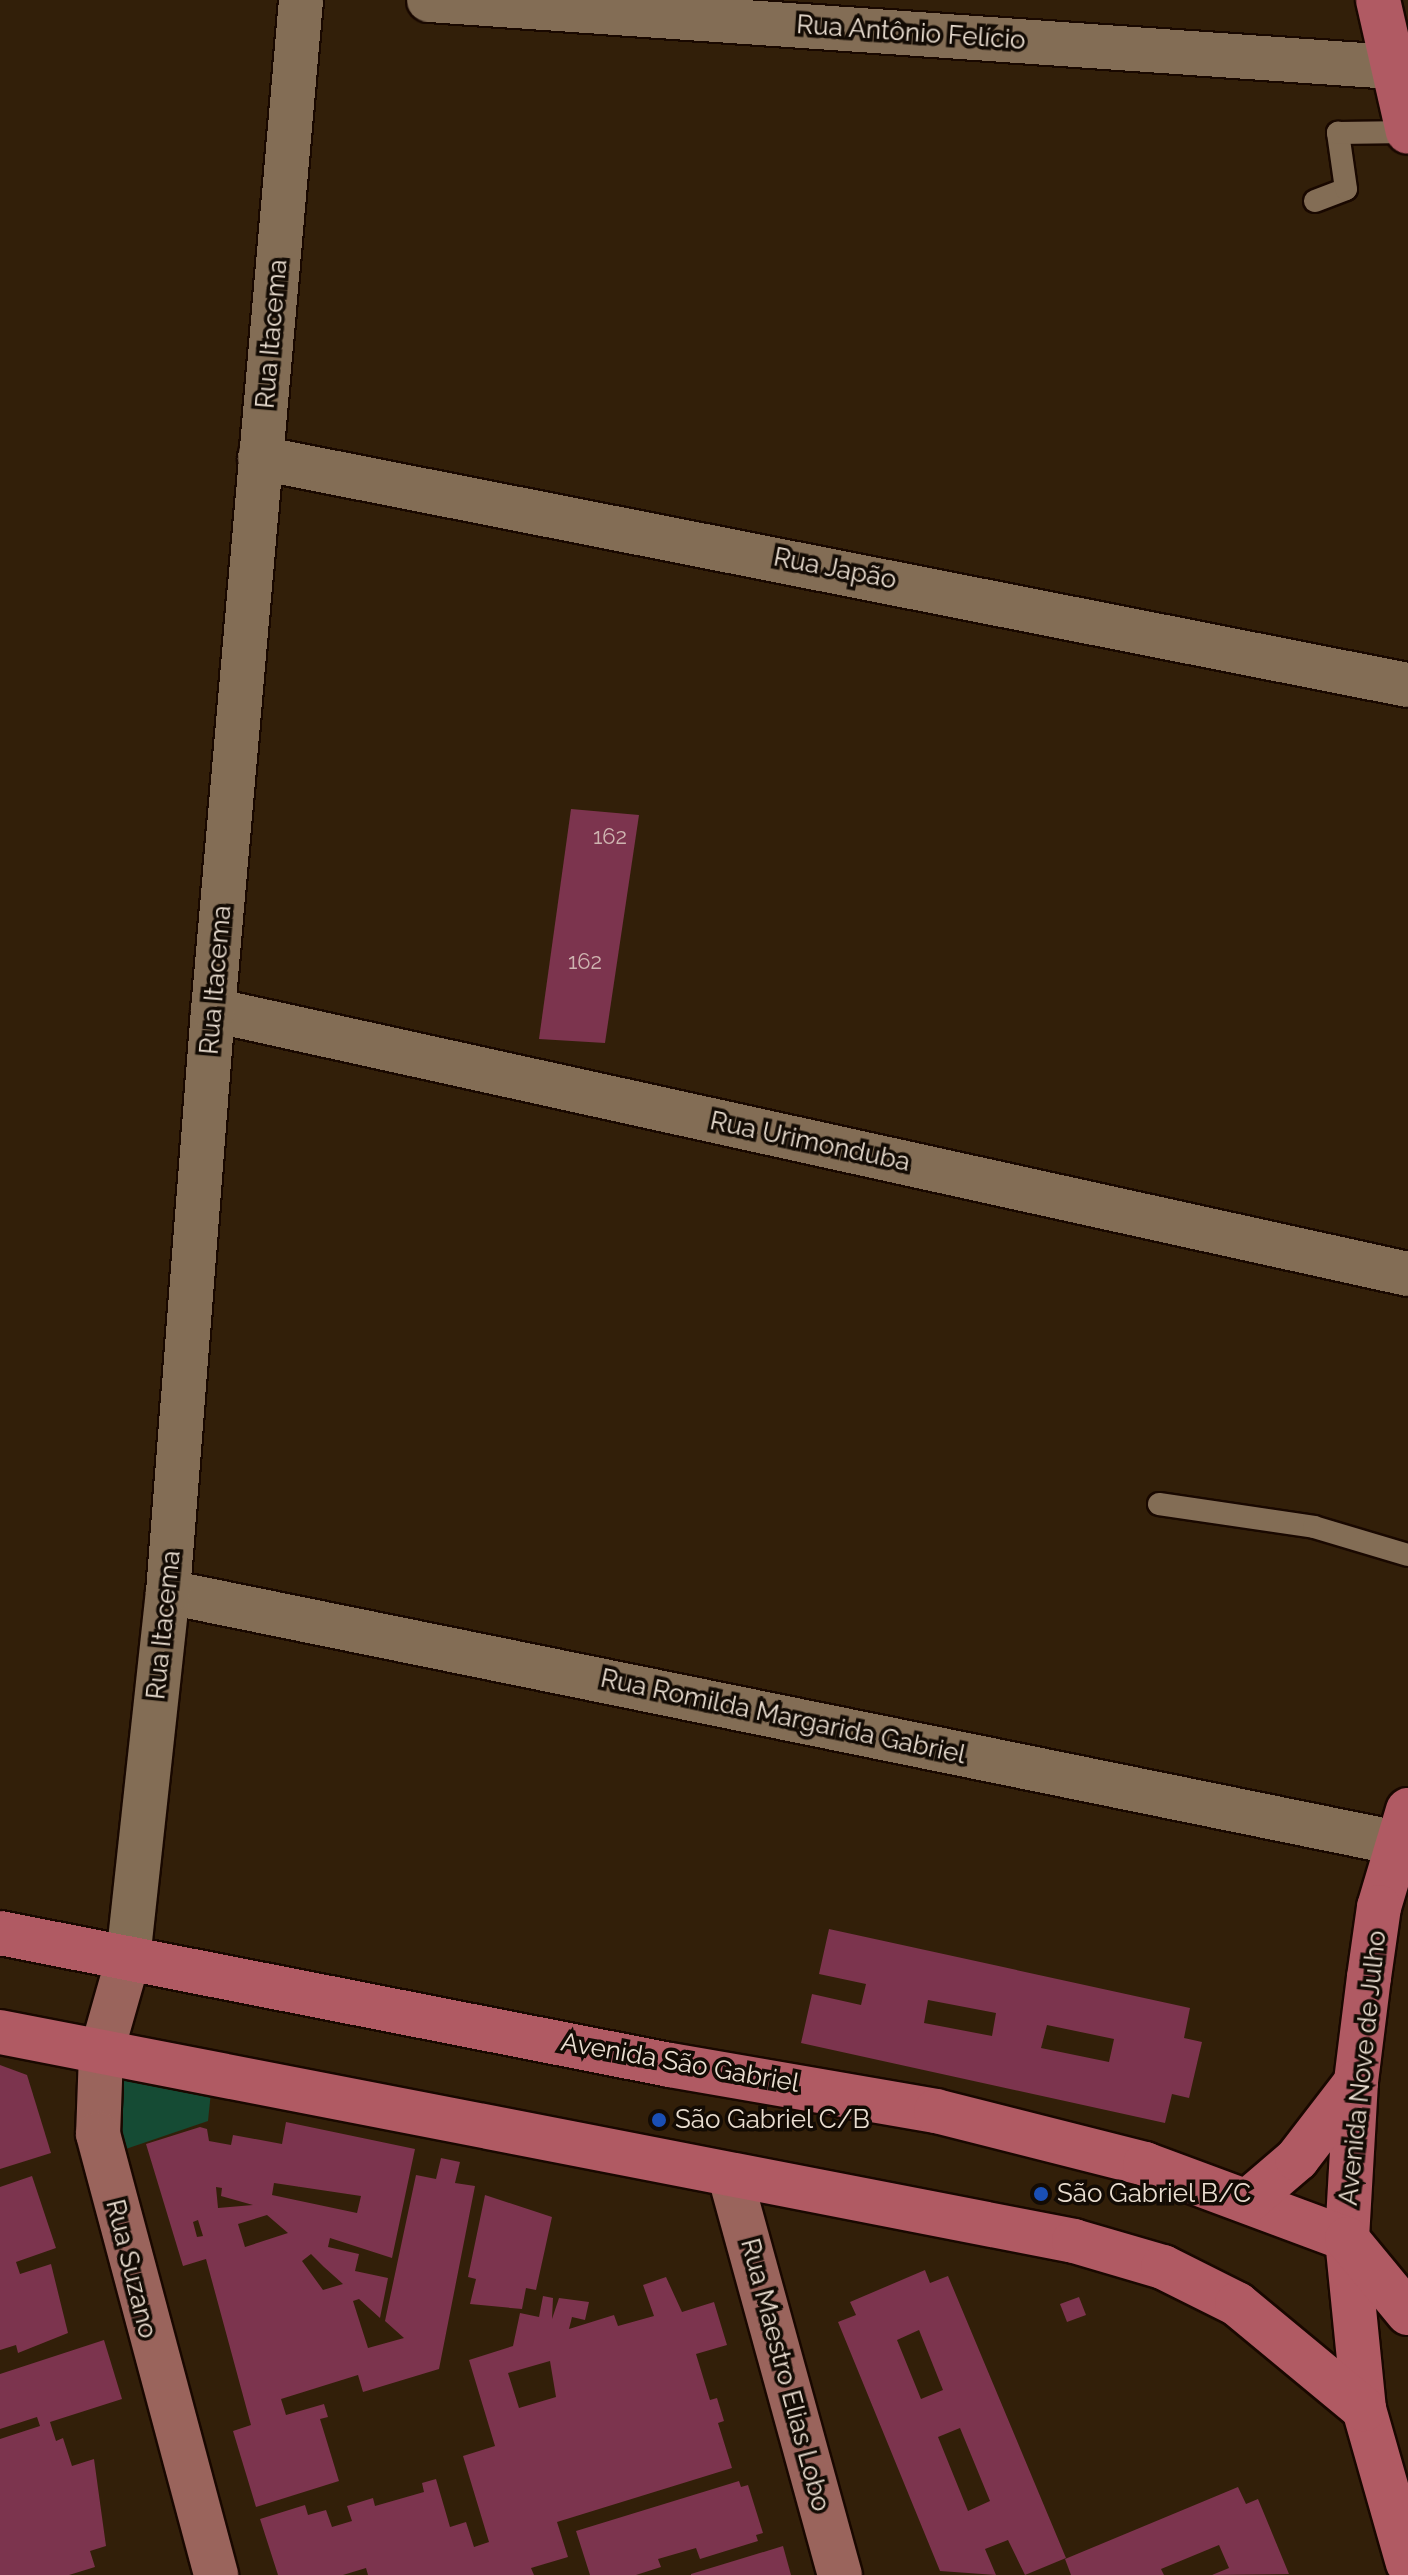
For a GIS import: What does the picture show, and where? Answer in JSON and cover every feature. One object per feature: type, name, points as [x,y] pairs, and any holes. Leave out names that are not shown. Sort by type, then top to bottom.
[{"type":"main road","points":[[1378,0],[1408,132]]},
{"type":"main road","name":"Avenida Nove de Julho","points":[[1403,1826],[1379,1907],[1356,2082],[1347,2239],[1364,2409],[1408,2563]]},
{"type":"main road","name":"Avenida São Gabriel","points":[[0,1933],[670,2065],[936,2111],[1145,2164],[1347,2239],[1408,2313]]},
{"type":"main road","points":[[0,2032],[1074,2241],[1163,2267],[1237,2304],[1270,2327],[1364,2409]]},
{"type":"main road","points":[[1248,2201],[1297,2159],[1356,2082]]},
{"type":"street","name":"Rua Itacema","points":[[128,1959],[168,1592],[213,1010],[301,0]]},
{"type":"street","name":"Rua Antônio Felício","points":[[429,0],[1393,67]]},
{"type":"street","name":"Rua Japão","points":[[260,458],[1408,685]]},
{"type":"street","name":"Rua Urimonduba","points":[[213,1010],[1408,1274]]},
{"type":"street","name":"Rua Romilda Margarida Gabriel","points":[[168,1592],[1403,1826]]},
{"type":"street","name":"Rua Suzano","points":[[128,1959],[101,2054],[98,2134],[216,2575]]},
{"type":"street","name":"Rua Maestro Elias Lobo","points":[[730,2176],[840,2575]]},
{"type":"lane","points":[[1315,201],[1346,189],[1338,133],[1408,132]]},
{"type":"lane","points":[[1159,1504],[1314,1527],[1408,1555]]},
{"type":"green space","points":[[110,2061],[212,2082],[208,2121],[114,2153]]},
{"type":"building","points":[[571,809],[639,815],[605,1043],[539,1039]]},
{"type":"building","points":[[829,1929],[1190,2008],[1184,2038],[1202,2042],[1189,2098],[1172,2094],[1165,2123],[801,2043],[812,1994],[861,2005],[866,1984],[819,1974]],"holes":[[[928,2000],[996,2013],[992,2036],[924,2023]],[[1047,2025],[1114,2039],[1109,2062],[1041,2048]]]},
{"type":"building","points":[[0,2065],[27,2075],[51,2153],[0,2169]]},
{"type":"building","points":[[286,2122],[415,2149],[392,2258],[330,2238],[328,2247],[359,2254],[355,2271],[388,2278],[380,2318],[359,2299],[353,2301],[368,2348],[404,2338],[385,2321],[416,2175],[436,2179],[441,2158],[460,2162],[455,2183],[475,2186],[439,2369],[363,2392],[358,2375],[281,2399],[286,2415],[324,2404],[328,2417],[320,2419],[339,2481],[256,2507],[233,2431],[251,2425],[206,2259],[183,2266],[146,2144],[200,2127],[207,2129],[209,2141],[231,2145],[233,2135],[282,2144]],"holes":[[[274,2183],[361,2196],[357,2213],[272,2195]],[[216,2187],[222,2188],[221,2196],[253,2205],[218,2208]],[[267,2215],[288,2233],[245,2247],[238,2224]],[[198,2220],[203,2236],[197,2237],[193,2222]],[[311,2254],[343,2284],[323,2290],[302,2261]]]},
{"type":"building","points":[[32,2176],[56,2248],[16,2262],[20,2274],[51,2264],[68,2333],[18,2353],[16,2345],[0,2350],[0,2187]]},
{"type":"building","points":[[485,2195],[552,2217],[536,2290],[526,2288],[522,2309],[470,2304],[476,2279],[468,2277]]},
{"type":"building","points":[[925,2270],[930,2283],[948,2276],[1066,2558],[1025,2575],[1008,2540],[985,2549],[996,2575],[940,2571],[838,2322],[856,2315],[850,2302]],"holes":[[[919,2330],[943,2390],[921,2399],[897,2340]],[[960,2428],[990,2501],[968,2511],[938,2437]]]},
{"type":"building","points":[[666,2277],[682,2312],[714,2302],[727,2345],[696,2354],[710,2400],[717,2398],[724,2421],[718,2423],[732,2468],[557,2522],[568,2557],[531,2568],[534,2575],[368,2575],[366,2568],[343,2575],[278,2575],[260,2519],[305,2505],[308,2515],[326,2510],[332,2527],[352,2521],[347,2506],[373,2498],[375,2506],[424,2492],[422,2483],[436,2479],[450,2527],[466,2522],[474,2547],[489,2542],[463,2456],[495,2446],[469,2360],[513,2346],[520,2313],[539,2317],[543,2296],[553,2298],[552,2319],[559,2298],[589,2302],[585,2320],[572,2317],[569,2329],[614,2315],[618,2326],[654,2316],[643,2285]],"holes":[[[550,2361],[556,2397],[519,2408],[508,2373]]]},
{"type":"building","points":[[1079,2297],[1086,2315],[1067,2322],[1060,2304]]},
{"type":"building","points":[[104,2340],[122,2399],[50,2422],[56,2441],[63,2438],[72,2466],[94,2459],[106,2546],[90,2551],[95,2567],[69,2575],[0,2575],[0,2439],[40,2426],[37,2417],[0,2429],[0,2374]]},
{"type":"building","points":[[739,2481],[741,2487],[748,2485],[763,2533],[756,2535],[758,2541],[700,2559],[696,2548],[658,2559],[661,2567],[636,2575],[590,2575],[576,2531]]},
{"type":"building","points":[[1238,2487],[1246,2504],[1258,2499],[1289,2574],[1212,2575],[1229,2568],[1219,2545],[1161,2569],[1164,2575],[1071,2575],[1065,2559]]},
{"type":"building","points":[[783,2546],[791,2575],[691,2575],[691,2574]]},
{"type":"place","name":"São Gabriel C/B","points":[[659,2120]]},
{"type":"place","name":"São Gabriel B/C","points":[[1041,2194]]}]
